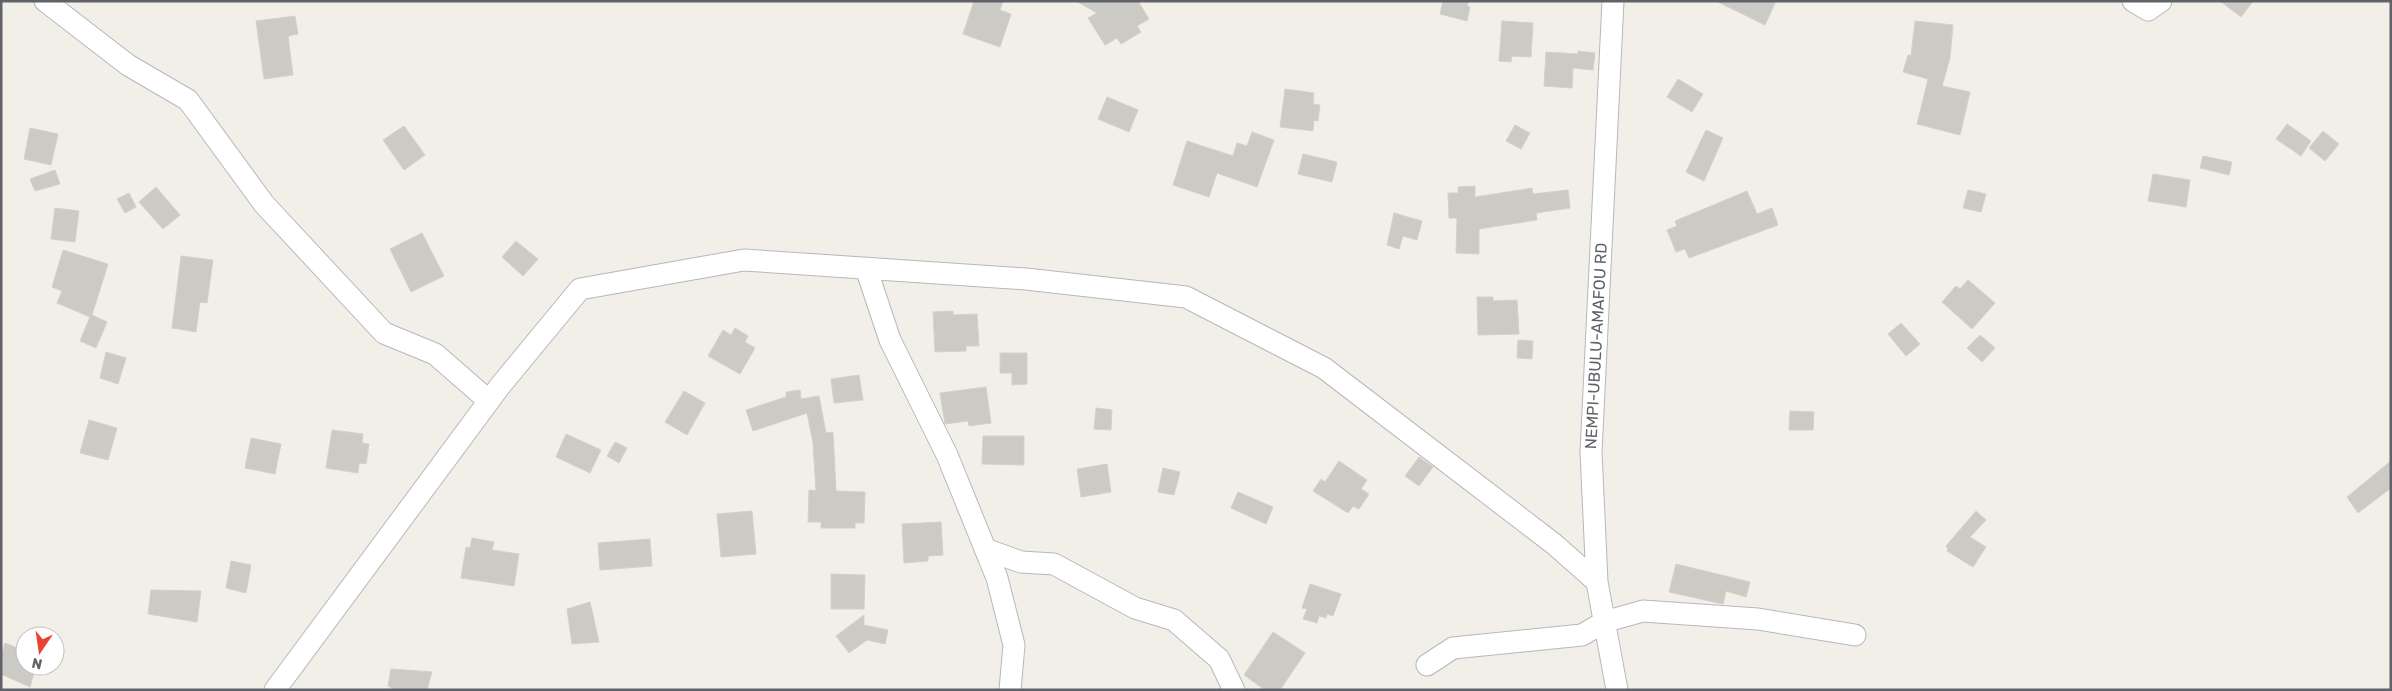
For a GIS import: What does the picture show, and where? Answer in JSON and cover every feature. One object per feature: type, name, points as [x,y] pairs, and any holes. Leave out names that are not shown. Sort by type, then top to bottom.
[{"type":"street","points":[[44,1],[128,65],[188,100],[264,204],[384,333],[435,354],[489,402]]},
{"type":"street","points":[[1596,1],[1613,9]]},
{"type":"street","points":[[2133,1],[2148,10],[2161,1]]},
{"type":"street","name":"NEMPI-UBULU-AMAFOU RD","points":[[1613,9],[1591,452],[1597,582],[1617,690]]},
{"type":"street","points":[[275,690],[489,402],[580,289],[744,260],[1026,278],[1186,296],[1324,368],[1554,544],[1597,582]]},
{"type":"street","points":[[866,268],[890,340],[947,455],[997,578],[1014,645],[1010,690]]},
{"type":"street","points":[[985,549],[1021,562],[1054,564],[1135,608],[1174,620],[1218,659],[1234,690]]},
{"type":"street","points":[[1426,665],[1453,648],[1582,635],[1604,622],[1643,611],[1758,619],[1855,635]]},
{"type":"building","points":[[974,1],[1003,1],[1000,10],[1011,14],[1000,47],[963,34]]},
{"type":"building","points":[[1076,1],[1138,1],[1149,19],[1137,26],[1141,32],[1121,44],[1117,38],[1105,45],[1088,18],[1097,13]]},
{"type":"building","points":[[1443,1],[1469,1],[1467,6],[1470,7],[1467,21],[1440,14]]},
{"type":"building","points":[[1716,1],[1776,1],[1765,25]]},
{"type":"building","points":[[2220,1],[2253,1],[2241,17]]},
{"type":"building","points":[[295,16],[298,34],[288,36],[293,75],[264,79],[256,21]]},
{"type":"building","points":[[1502,21],[1533,23],[1531,57],[1512,56],[1511,62],[1499,61]]},
{"type":"building","points":[[1915,21],[1953,25],[1950,58],[1942,86],[1970,92],[1960,135],[1917,124],[1928,79],[1903,72],[1908,55],[1911,56]]},
{"type":"building","points":[[1578,51],[1595,53],[1593,70],[1573,68],[1572,88],[1544,86],[1546,52],[1578,54]]},
{"type":"building","points":[[1678,79],[1703,94],[1692,112],[1667,97]]},
{"type":"building","points":[[1285,89],[1314,93],[1313,104],[1320,105],[1318,121],[1314,120],[1313,131],[1280,127]]},
{"type":"building","points":[[1107,97],[1138,110],[1129,132],[1098,119]]},
{"type":"building","points":[[2287,124],[2311,141],[2301,156],[2276,139]]},
{"type":"building","points":[[1515,125],[1530,133],[1521,149],[1506,141]]},
{"type":"building","points":[[404,126],[425,155],[404,170],[383,140]]},
{"type":"building","points":[[30,128],[58,134],[51,165],[24,159]]},
{"type":"building","points":[[1706,130],[1723,138],[1704,181],[1686,172]]},
{"type":"building","points":[[2323,131],[2339,144],[2325,161],[2309,148]]},
{"type":"building","points":[[1252,132],[1274,140],[1257,187],[1217,173],[1209,197],[1173,185],[1187,141],[1233,156],[1237,143],[1247,146]]},
{"type":"building","points":[[1303,154],[1337,162],[1332,182],[1298,174]]},
{"type":"building","points":[[2203,156],[2232,162],[2229,175],[2200,168]]},
{"type":"building","points":[[55,170],[60,184],[35,191],[30,179]]},
{"type":"building","points":[[2153,174],[2190,180],[2186,207],[2148,201]]},
{"type":"building","points":[[1475,186],[1475,197],[1532,188],[1533,194],[1568,190],[1570,208],[1536,213],[1537,220],[1479,229],[1479,254],[1456,253],[1457,218],[1449,218],[1448,193],[1458,193],[1458,187]]},
{"type":"building","points":[[156,187],[180,215],[163,229],[139,202]]},
{"type":"building","points":[[1968,190],[1986,194],[1981,212],[1963,208]]},
{"type":"building","points":[[1747,191],[1757,214],[1772,208],[1778,225],[1689,258],[1685,249],[1676,252],[1667,230],[1677,226],[1675,221]]},
{"type":"building","points":[[129,193],[136,207],[125,213],[117,199]]},
{"type":"building","points":[[55,208],[79,211],[75,242],[51,239]]},
{"type":"building","points":[[1394,213],[1422,221],[1417,240],[1403,236],[1399,249],[1387,245]]},
{"type":"building","points":[[422,233],[444,276],[411,292],[390,249]]},
{"type":"building","points":[[516,241],[538,259],[523,276],[502,257]]},
{"type":"building","points":[[63,250],[108,264],[92,315],[107,322],[96,348],[80,341],[90,317],[57,303],[62,291],[52,287]]},
{"type":"building","points":[[181,256],[213,260],[207,303],[200,302],[196,332],[172,328]]},
{"type":"building","points":[[1968,280],[1995,303],[1972,329],[1942,302],[1956,286],[1960,289]]},
{"type":"building","points":[[1477,297],[1493,297],[1493,301],[1517,300],[1519,334],[1478,335]]},
{"type":"building","points":[[953,311],[953,315],[977,314],[979,346],[966,346],[966,351],[935,352],[933,312]]},
{"type":"building","points":[[1901,323],[1920,344],[1906,356],[1888,334]]},
{"type":"building","points":[[735,328],[748,336],[745,342],[755,348],[740,374],[708,356],[723,330],[731,335]]},
{"type":"building","points":[[1980,335],[1995,348],[1982,362],[1967,348]]},
{"type":"building","points":[[1518,340],[1533,341],[1532,359],[1517,358]]},
{"type":"building","points":[[106,352],[126,358],[118,384],[100,378]]},
{"type":"building","points":[[1000,353],[1027,353],[1027,384],[1012,385],[1012,373],[1000,373]]},
{"type":"building","points":[[859,375],[863,400],[834,403],[831,379]]},
{"type":"building","points":[[986,387],[991,423],[969,426],[968,421],[945,424],[940,393]]},
{"type":"building","points":[[800,390],[801,399],[819,396],[826,433],[833,432],[836,491],[865,492],[864,523],[855,523],[855,528],[821,528],[821,522],[808,522],[809,490],[816,491],[813,443],[807,413],[753,431],[746,410],[786,397],[786,392]]},
{"type":"building","points":[[684,391],[705,403],[687,435],[665,422]]},
{"type":"building","points":[[1096,408],[1112,410],[1111,430],[1094,429]]},
{"type":"building","points":[[1790,411],[1814,412],[1813,430],[1789,430]]},
{"type":"building","points":[[89,420],[117,428],[108,460],[80,453]]},
{"type":"building","points":[[332,430],[363,434],[362,443],[369,444],[366,464],[359,463],[358,473],[326,468]]},
{"type":"building","points":[[566,434],[601,450],[590,473],[556,457]]},
{"type":"building","points":[[983,436],[1024,436],[1024,465],[982,464]]},
{"type":"building","points":[[251,438],[281,444],[275,474],[245,468]]},
{"type":"building","points":[[615,442],[627,448],[619,463],[607,456]]},
{"type":"building","points":[[1419,457],[1433,467],[1419,486],[1405,476]]},
{"type":"building","points":[[1339,461],[1367,480],[1361,489],[1369,494],[1359,509],[1353,506],[1348,513],[1313,491],[1321,479],[1325,482]]},
{"type":"building","points":[[2391,461],[2391,488],[2358,513],[2347,497]]},
{"type":"building","points":[[1107,464],[1111,492],[1081,497],[1077,469]]},
{"type":"building","points":[[1163,468],[1180,472],[1174,495],[1158,492]]},
{"type":"building","points":[[1238,492],[1273,507],[1266,524],[1231,508]]},
{"type":"building","points":[[752,511],[756,554],[721,557],[717,514]]},
{"type":"building","points":[[1976,511],[1986,520],[1970,537],[1986,547],[1973,567],[1947,551],[1946,546]]},
{"type":"building","points":[[941,522],[943,555],[928,556],[928,561],[904,563],[902,524]]},
{"type":"building","points":[[472,538],[494,542],[492,550],[519,554],[514,586],[461,578],[466,547],[470,548]]},
{"type":"building","points":[[650,539],[652,566],[600,570],[598,543]]},
{"type":"building","points":[[231,561],[251,565],[246,593],[226,588]]},
{"type":"building","points":[[1676,564],[1750,582],[1746,597],[1726,591],[1723,604],[1669,592]]},
{"type":"building","points":[[831,574],[865,575],[864,609],[831,609]]},
{"type":"building","points":[[1310,584],[1341,594],[1333,616],[1327,614],[1326,618],[1319,616],[1317,623],[1303,619],[1307,609],[1302,608]]},
{"type":"building","points":[[151,590],[201,591],[197,622],[148,614]]},
{"type":"building","points":[[590,602],[599,642],[572,644],[567,609]]},
{"type":"building","points":[[864,615],[864,625],[888,630],[885,644],[867,640],[849,653],[836,636]]},
{"type":"building","points":[[1273,632],[1305,653],[1280,690],[1265,690],[1244,675]]},
{"type":"building","points":[[5,643],[15,647],[15,676],[33,676],[30,687],[1,674],[1,657]]},
{"type":"building","points":[[391,669],[432,672],[427,690],[395,690],[388,686]]}]
